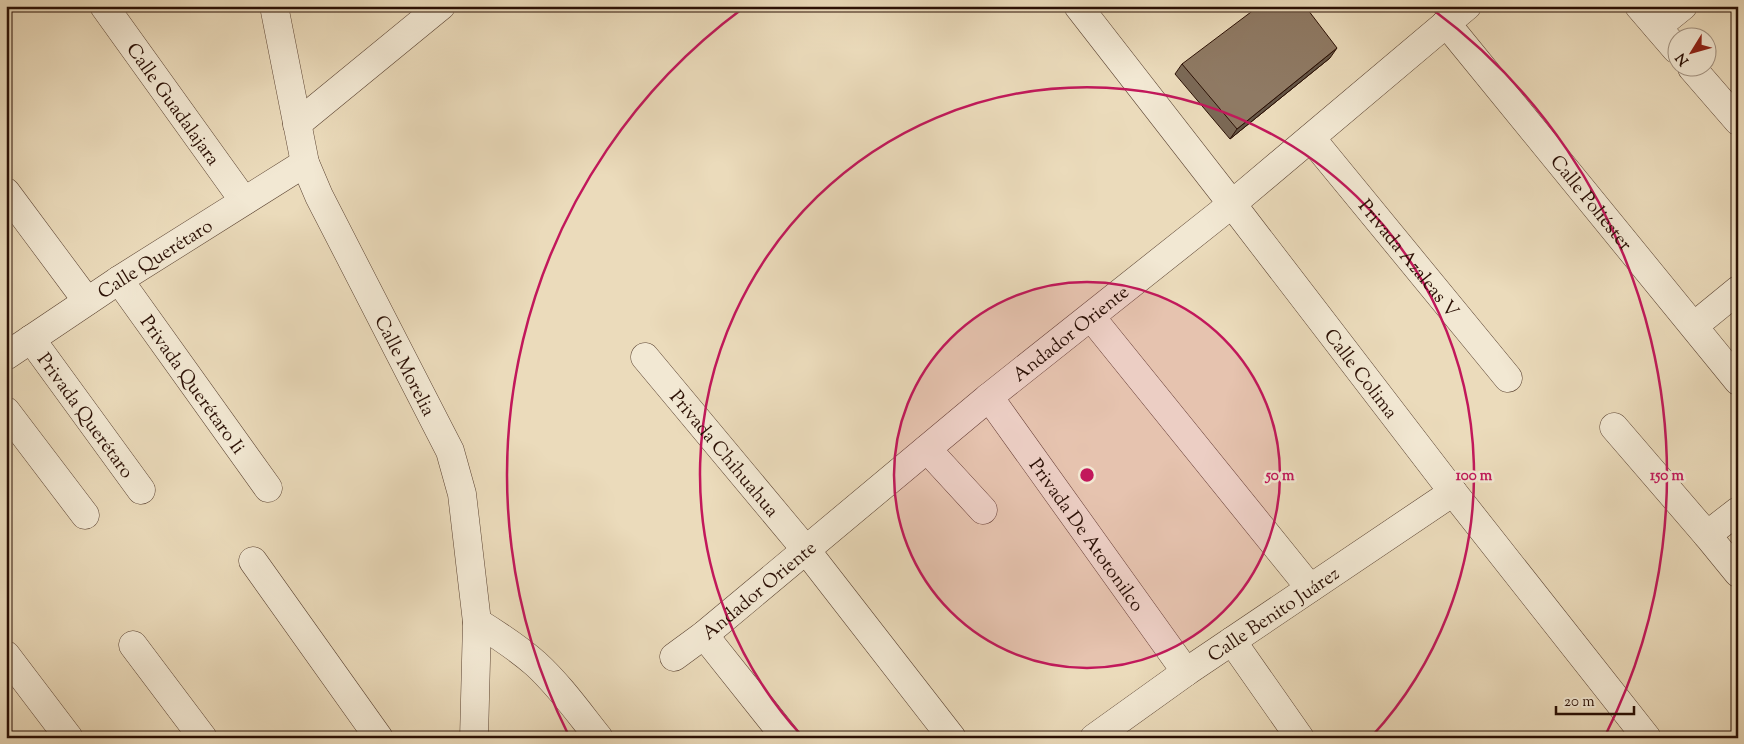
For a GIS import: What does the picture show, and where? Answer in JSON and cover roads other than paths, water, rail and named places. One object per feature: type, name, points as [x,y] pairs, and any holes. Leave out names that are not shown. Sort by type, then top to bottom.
[{"type":"street","name":"Calle Guadalajara","points":[[104,6],[244,201]]},
{"type":"street","name":"Calle Morelia","points":[[274,6],[305,163],[319,196],[450,451],[462,494],[477,622],[474,738]]},
{"type":"street","points":[[297,124],[441,6]]},
{"type":"street","name":"Calle Colima","points":[[1078,6],[1453,492],[1647,738]]},
{"type":"street","name":"Andador Oriente","points":[[674,657],[704,635],[989,397],[1232,204],[1467,6]]},
{"type":"street","points":[[1639,6],[1666,38]]},
{"type":"street","points":[[1657,27],[1683,6]]},
{"type":"street","name":"Calle Poliéster","points":[[1446,23],[1738,381]]},
{"type":"street","points":[[1701,78],[1738,121]]},
{"type":"street","name":"Privada Azaleas V","points":[[1311,138],[1508,378]]},
{"type":"street","name":"Calle Querétaro","points":[[6,356],[119,280],[305,163]]},
{"type":"street","points":[[6,192],[87,301]]},
{"type":"street","name":"Privada Querétaro Ii","points":[[119,280],[268,488]]},
{"type":"street","points":[[1694,326],[1738,290]]},
{"type":"street","points":[[1091,317],[1310,588]]},
{"type":"street","name":"Privada Querétaro","points":[[31,339],[141,490]]},
{"type":"street","name":"Privada Chihuahua","points":[[645,356],[806,550],[952,738]]},
{"type":"street","name":"Privada De Atotonilco","points":[[989,397],[1186,672]]},
{"type":"street","points":[[6,411],[85,515]]},
{"type":"street","points":[[1614,428],[1738,574]]},
{"type":"street","points":[[927,449],[983,510]]},
{"type":"street","name":"Calle Benito Juárez","points":[[1094,738],[1186,672],[1453,492]]},
{"type":"street","points":[[1707,536],[1738,511]]},
{"type":"street","points":[[252,561],[379,738]]},
{"type":"street","points":[[477,622],[503,638],[537,664],[566,696],[599,738]]},
{"type":"street","points":[[704,635],[786,738]]},
{"type":"street","points":[[1232,641],[1300,738]]},
{"type":"street","points":[[133,645],[203,738]]},
{"type":"street","points":[[6,655],[70,738]]}]
